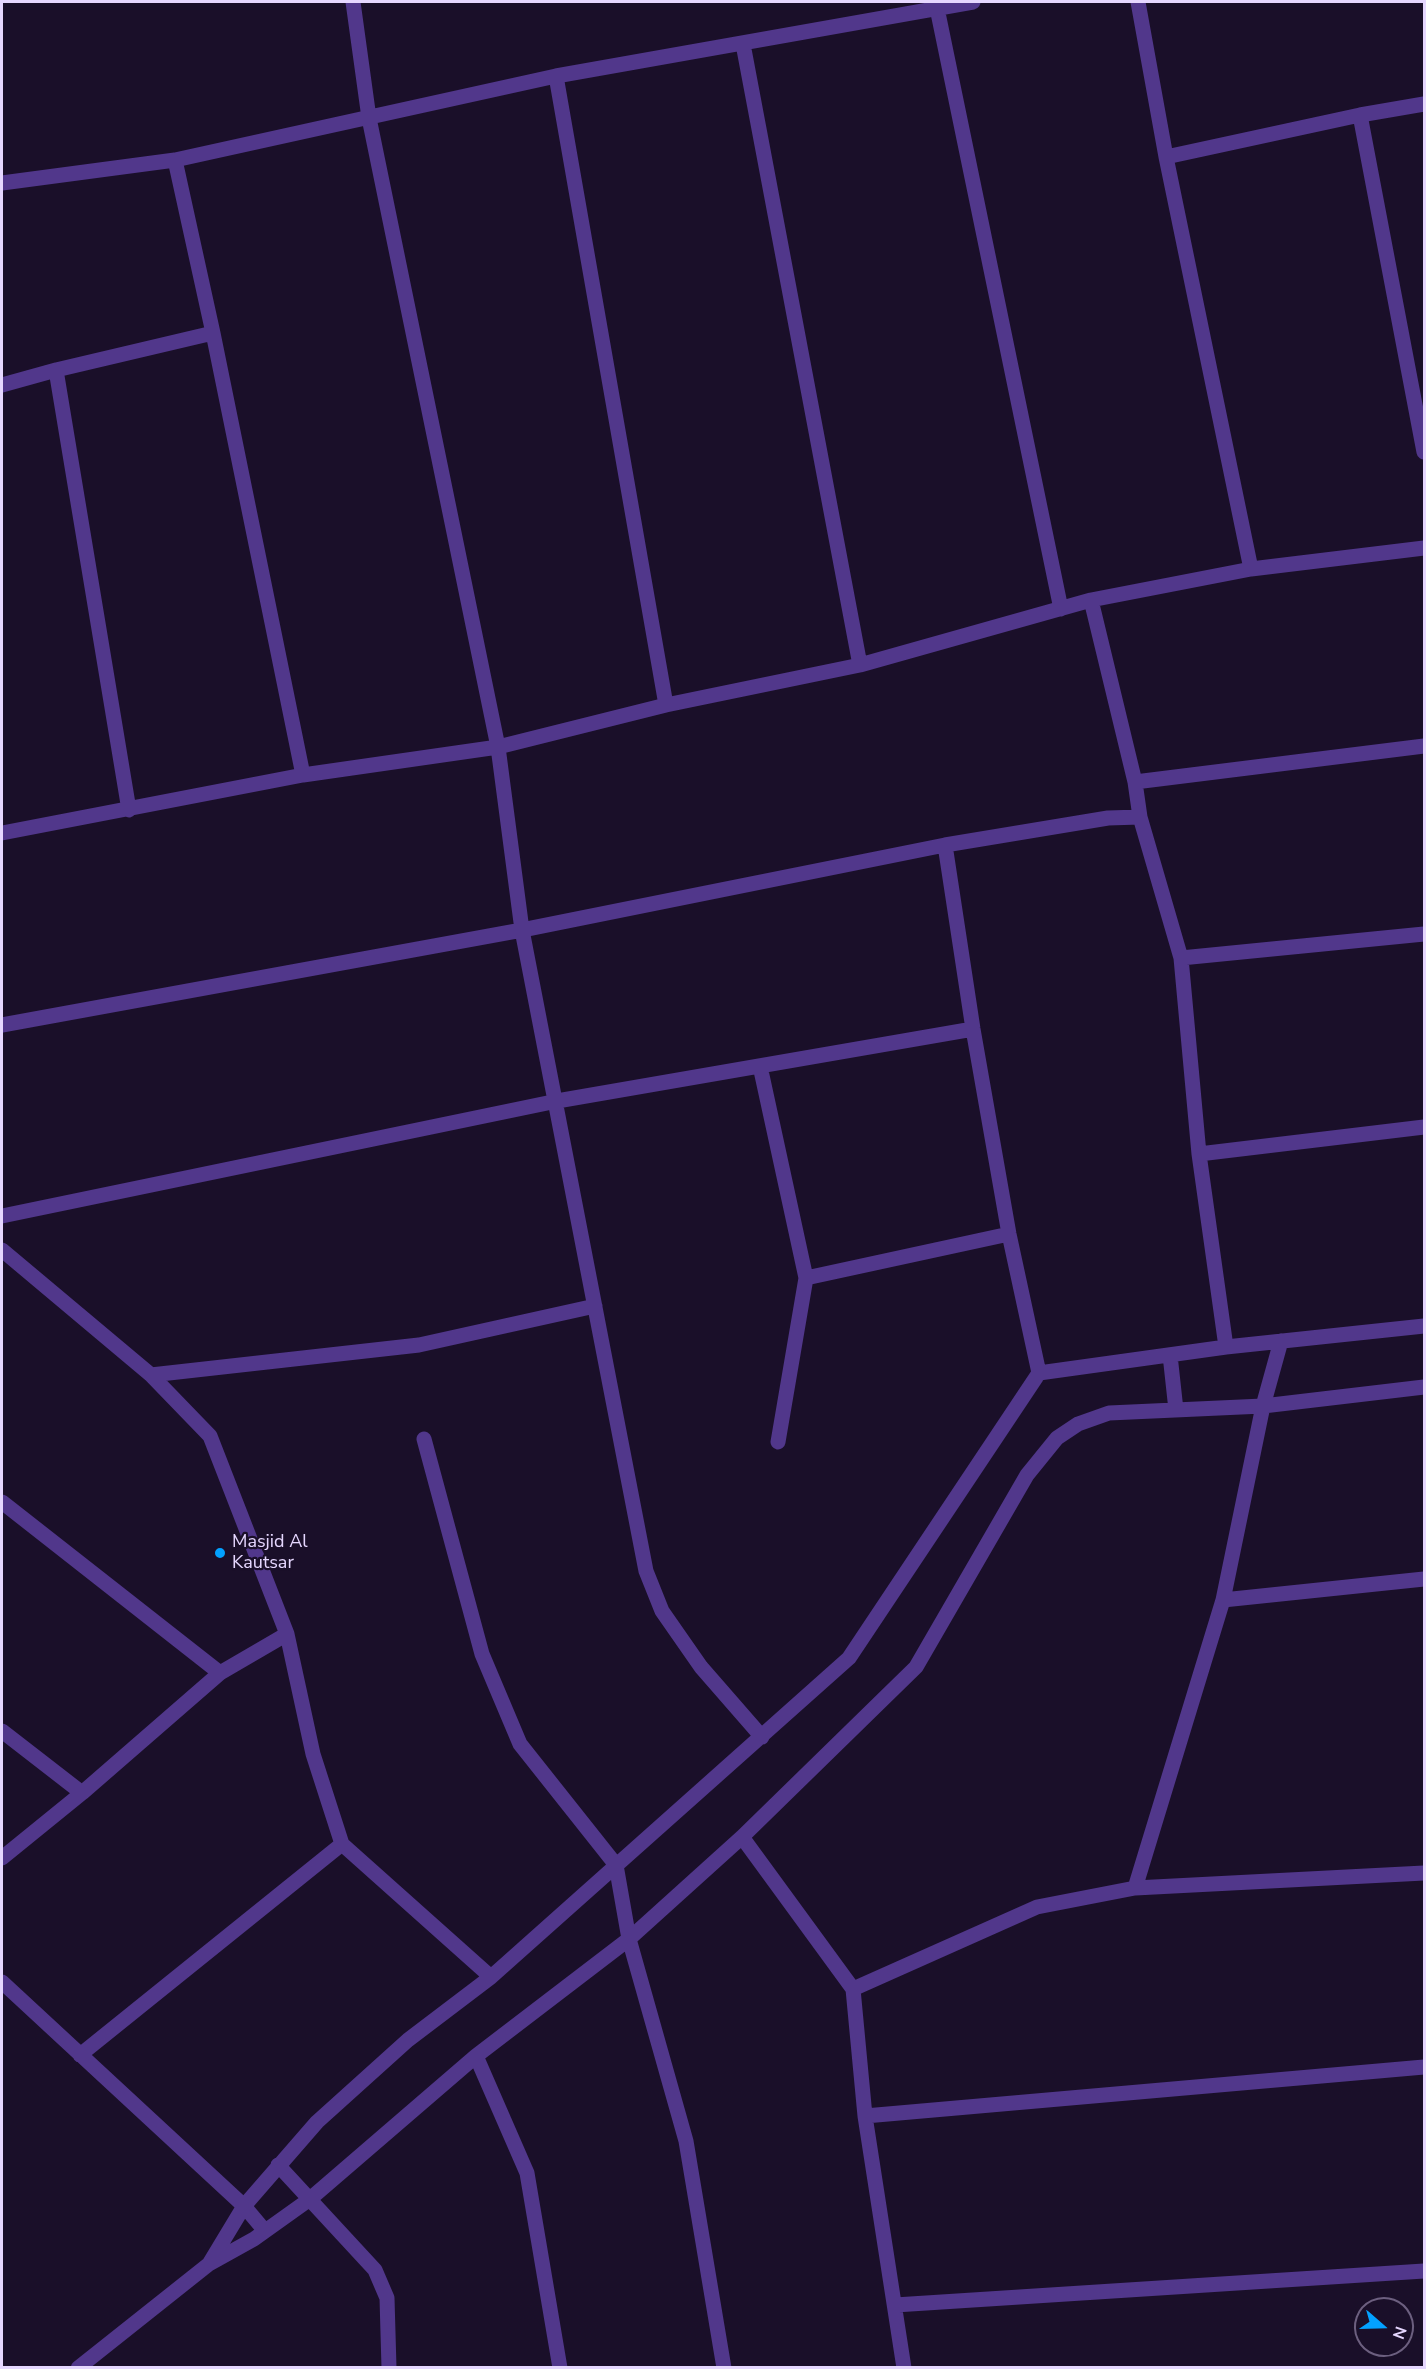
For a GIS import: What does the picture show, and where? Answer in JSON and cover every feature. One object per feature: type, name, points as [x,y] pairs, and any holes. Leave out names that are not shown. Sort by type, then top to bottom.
[{"type":"street","points":[[353,2],[369,118],[498,747],[522,930],[557,1101],[646,1571],[662,1611],[700,1667],[762,1737]]},
{"type":"street","points":[[2,183],[175,160],[556,76],[973,2]]},
{"type":"street","points":[[1138,2],[1166,157],[1251,569]]},
{"type":"street","points":[[937,8],[1061,609]]},
{"type":"street","points":[[743,44],[860,665]]},
{"type":"street","points":[[556,76],[666,705]]},
{"type":"street","points":[[1166,157],[1360,115],[1425,104]]},
{"type":"street","points":[[1360,115],[1425,452]]},
{"type":"street","points":[[175,160],[213,333],[303,775]]},
{"type":"street","points":[[2,385],[213,333]]},
{"type":"street","points":[[56,370],[129,810]]},
{"type":"street","points":[[2,833],[303,775],[498,747],[666,705],[860,665],[1091,600],[1251,569],[1425,548]]},
{"type":"street","points":[[1091,600],[1135,782],[1140,817],[1181,958],[1199,1154],[1226,1347]]},
{"type":"street","points":[[1135,782],[1425,746]]},
{"type":"street","points":[[2,1025],[522,930],[945,845],[1108,818],[1140,817]]},
{"type":"street","points":[[209,2264],[244,2206],[278,2164],[317,2122],[408,2040],[491,1977],[849,1658],[1039,1373],[1009,1234],[973,1029],[945,845]]},
{"type":"street","points":[[1181,958],[1425,934]]},
{"type":"street","points":[[2,1216],[557,1101],[973,1029]]},
{"type":"street","points":[[760,1066],[806,1278],[777,1442]]},
{"type":"street","points":[[1199,1154],[1425,1127]]},
{"type":"street","points":[[806,1278],[1009,1234]]},
{"type":"street","points":[[2,1250],[151,1375],[210,1436],[286,1634],[314,1754],[342,1844],[491,1977]]},
{"type":"street","points":[[151,1375],[419,1345],[595,1306]]},
{"type":"street","points":[[1039,1373],[1226,1347],[1425,1326]]},
{"type":"street","points":[[1135,1888],[1223,1600],[1263,1406],[1281,1341]]},
{"type":"street","points":[[1170,1355],[1176,1410]]},
{"type":"street","points":[[78,2367],[209,2264],[265,2231],[310,2199],[476,2056],[629,1939],[742,1837],[916,1667],[1028,1475],[1057,1438],[1078,1424],[1109,1413],[1263,1406],[1425,1387]]},
{"type":"street","points":[[424,1439],[482,1654],[520,1744],[616,1865],[629,1939],[686,2140],[724,2367]]},
{"type":"street","points":[[2,1502],[220,1673]]},
{"type":"street","points":[[1223,1600],[1425,1579]]},
{"type":"street","points":[[2,1858],[82,1793],[220,1673],[286,1634]]},
{"type":"street","points":[[2,1731],[82,1793]]},
{"type":"street","points":[[742,1837],[853,1989],[865,2116],[904,2367]]},
{"type":"street","points":[[80,2055],[342,1844]]},
{"type":"street","points":[[853,1989],[1037,1907],[1135,1888],[1425,1873]]},
{"type":"street","points":[[2,1982],[244,2206],[265,2231]]},
{"type":"street","points":[[476,2056],[527,2174],[560,2367]]},
{"type":"street","points":[[865,2116],[1425,2067]]},
{"type":"street","points":[[278,2164],[375,2270],[387,2298],[389,2367]]},
{"type":"street","points":[[895,2305],[1425,2271]]},
{"type":"place","name":"Masjid Al Kautsar","points":[[220,1553]]}]
